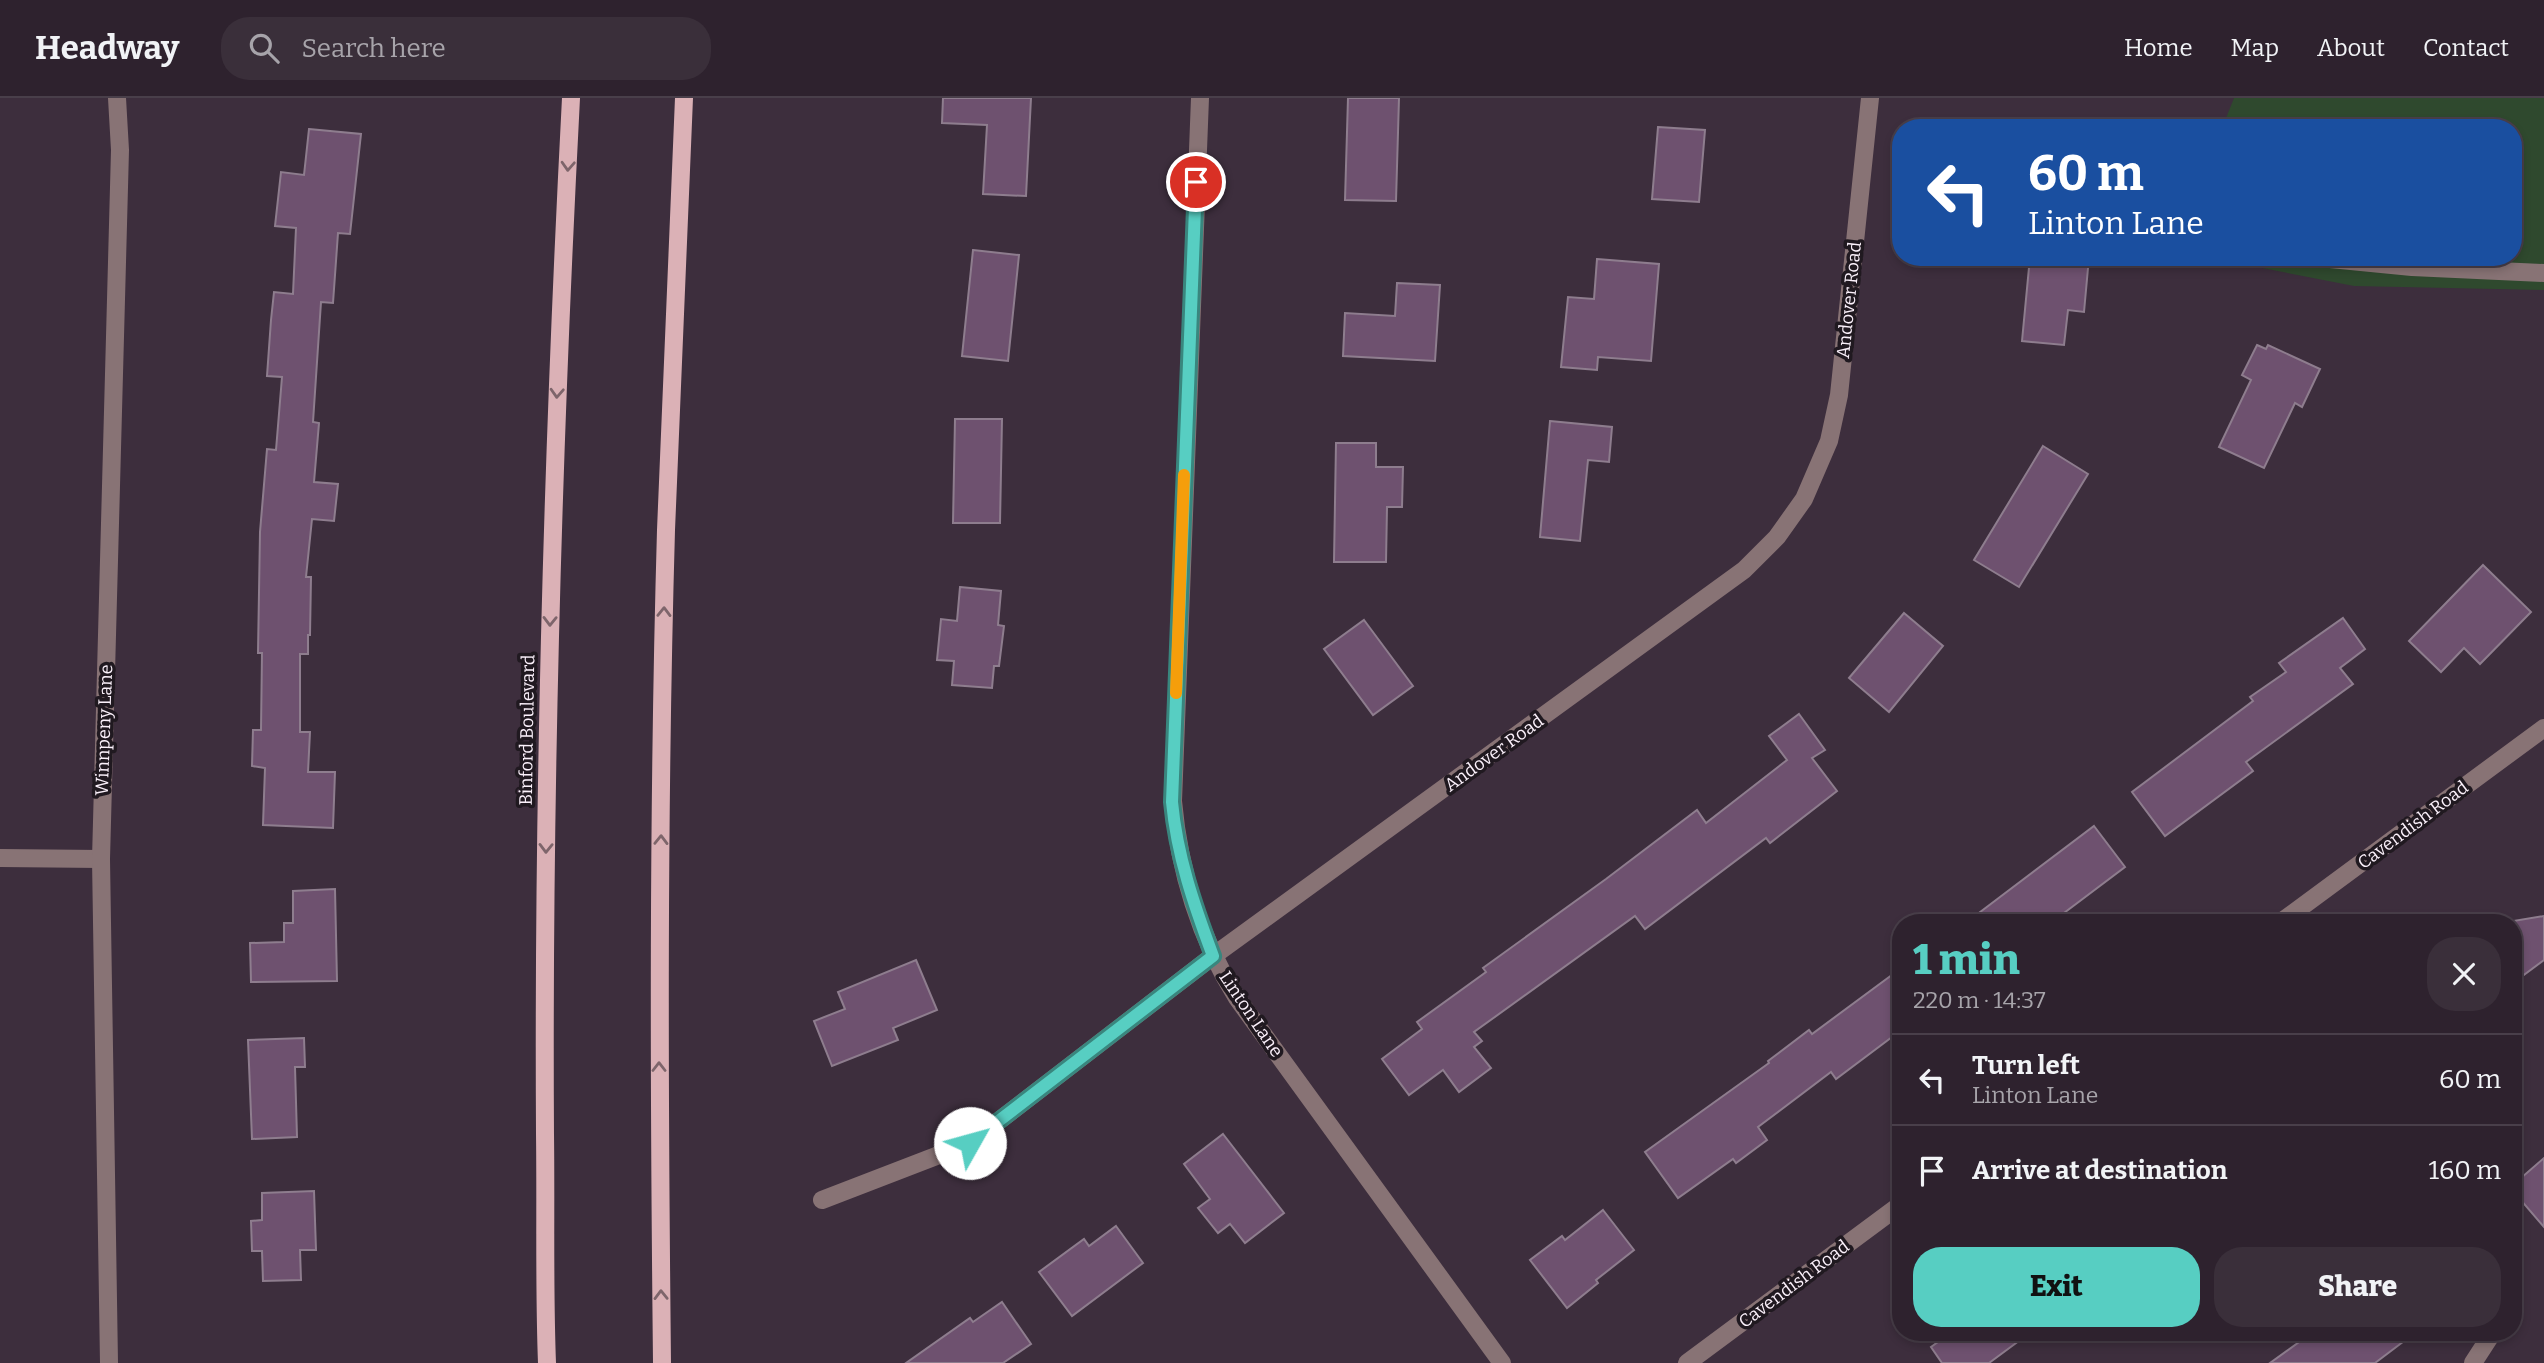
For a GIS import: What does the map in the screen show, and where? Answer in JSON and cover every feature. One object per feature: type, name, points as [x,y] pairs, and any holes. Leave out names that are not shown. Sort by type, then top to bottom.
[{"type":"main road","name":"Binford Boulevard","points":[[547,1363],[545,927],[550,639],[556,419],[571,98]]},
{"type":"main road","points":[[662,1363],[659,1038],[663,695],[666,527],[684,98]]},
{"type":"street","name":"Winnpeny Lane","points":[[109,1363],[101,859],[120,142],[117,98]]},
{"type":"street","name":"Linton Lane","points":[[1200,98],[1172,802],[1187,883],[1213,956],[1245,1010],[1502,1363]]},
{"type":"street","name":"Andover Road","points":[[822,1200],[970,1143],[1213,956],[1744,570],[1777,537],[1804,499],[1829,441],[1839,395],[1870,98]]},
{"type":"street","points":[[2402,266],[2544,273]]},
{"type":"street","name":"Cavendish Road","points":[[2292,914],[2544,728]]},
{"type":"street","points":[[0,858],[101,859]]},
{"type":"street","name":"Cavendish Road","points":[[1687,1363],[1892,1211]]},
{"type":"street","points":[[2473,1363],[2487,1341]]},
{"type":"green space","points":[[2234,98],[2544,98],[2544,290],[2354,286],[2252,266],[2522,266],[2522,119],[2226,119]]},
{"type":"building","points":[[943,98],[1031,98],[1026,196],[983,194],[987,125],[942,123]]},
{"type":"building","points":[[1348,98],[1399,98],[1396,201],[1345,200]]},
{"type":"building","points":[[1658,127],[1705,130],[1699,202],[1652,199]]},
{"type":"building","points":[[309,129],[361,134],[350,234],[338,233],[333,303],[321,302],[313,422],[319,423],[314,482],[338,484],[334,521],[312,519],[306,577],[311,577],[310,635],[308,654],[300,654],[300,732],[310,732],[308,772],[335,772],[333,828],[263,825],[265,768],[252,766],[253,730],[261,730],[262,653],[258,653],[260,532],[267,449],[276,450],[282,377],[267,376],[271,320],[274,292],[293,294],[296,228],[275,226],[281,172],[304,175]]},
{"type":"building","points":[[973,250],[1019,255],[1008,361],[962,356]]},
{"type":"building","points":[[1597,259],[1659,264],[1651,361],[1598,357],[1597,370],[1561,367],[1568,297],[1594,299]]},
{"type":"building","points":[[2029,266],[2088,266],[2084,312],[2068,310],[2064,345],[2022,341]]},
{"type":"building","points":[[1397,283],[1440,285],[1435,361],[1343,356],[1345,313],[1395,316]]},
{"type":"building","points":[[2257,345],[2266,349],[2268,345],[2320,369],[2302,407],[2295,403],[2264,468],[2219,447],[2251,380],[2242,375]]},
{"type":"building","points":[[955,419],[1002,419],[1000,523],[953,523]]},
{"type":"building","points":[[1550,421],[1612,427],[1609,462],[1588,460],[1580,541],[1540,537]]},
{"type":"building","points":[[1336,443],[1376,443],[1376,467],[1403,467],[1402,507],[1387,507],[1386,562],[1334,562]]},
{"type":"building","points":[[2043,446],[2088,474],[2019,587],[1974,560]]},
{"type":"building","points":[[2483,565],[2531,612],[2480,664],[2464,648],[2441,672],[2409,641]]},
{"type":"building","points":[[960,587],[1001,591],[998,625],[1004,626],[999,666],[994,666],[992,688],[952,685],[954,661],[937,660],[941,619],[957,621]]},
{"type":"building","points":[[1904,613],[1943,646],[1889,712],[1849,678]]},
{"type":"building","points":[[2343,618],[2365,649],[2340,668],[2353,684],[2246,762],[2253,771],[2165,836],[2132,792],[2253,701],[2250,697],[2286,672],[2279,663]]},
{"type":"building","points":[[1364,620],[1413,686],[1373,715],[1324,649]]},
{"type":"building","points":[[1799,714],[1825,750],[1812,758],[1837,791],[1770,843],[1766,838],[1645,929],[1635,916],[1474,1032],[1482,1041],[1474,1047],[1491,1068],[1459,1092],[1443,1070],[1409,1095],[1382,1059],[1422,1029],[1417,1022],[1486,972],[1483,968],[1697,810],[1706,823],[1787,760],[1769,736]]},
{"type":"building","points":[[2094,826],[2125,867],[2063,914],[1978,914]]},
{"type":"building","points":[[335,889],[337,981],[251,982],[250,943],[284,942],[284,923],[293,923],[293,891]]},
{"type":"building","points":[[2544,916],[2544,960],[2522,976],[2522,920]]},
{"type":"building","points":[[916,960],[937,1010],[893,1028],[898,1040],[832,1066],[814,1021],[845,1009],[838,992]]},
{"type":"building","points":[[1892,975],[1892,1037],[1836,1079],[1831,1072],[1758,1127],[1767,1140],[1736,1163],[1733,1159],[1678,1198],[1645,1152],[1769,1063],[1768,1061],[1809,1030],[1812,1034]]},
{"type":"building","points":[[304,1038],[305,1067],[295,1067],[297,1137],[252,1139],[248,1040]]},
{"type":"building","points":[[1223,1134],[1284,1213],[1245,1243],[1230,1224],[1218,1233],[1198,1208],[1210,1199],[1184,1164]]},
{"type":"building","points":[[2544,1158],[2544,1227],[2522,1201],[2522,1177]]},
{"type":"building","points":[[314,1191],[316,1250],[300,1250],[301,1280],[263,1281],[262,1251],[252,1251],[251,1221],[262,1220],[262,1193]]},
{"type":"building","points":[[1603,1210],[1634,1250],[1596,1280],[1598,1283],[1567,1308],[1530,1260],[1562,1236],[1565,1240]]},
{"type":"building","points":[[1116,1226],[1143,1263],[1072,1316],[1039,1272],[1084,1239],[1089,1246]]},
{"type":"building","points":[[1002,1302],[1031,1344],[1003,1363],[906,1363],[970,1318],[973,1322]]},
{"type":"building","points":[[1939,1341],[2019,1341],[1989,1363],[1942,1363],[1931,1347]]},
{"type":"building","points":[[2301,1341],[2404,1341],[2375,1363],[2270,1363]]},
{"type":"slow traffic","points":[[1176,693],[1184,475]]},
{"type":"route","points":[[970,1143],[1213,956],[1187,883],[1172,802],[1196,182]]}]
